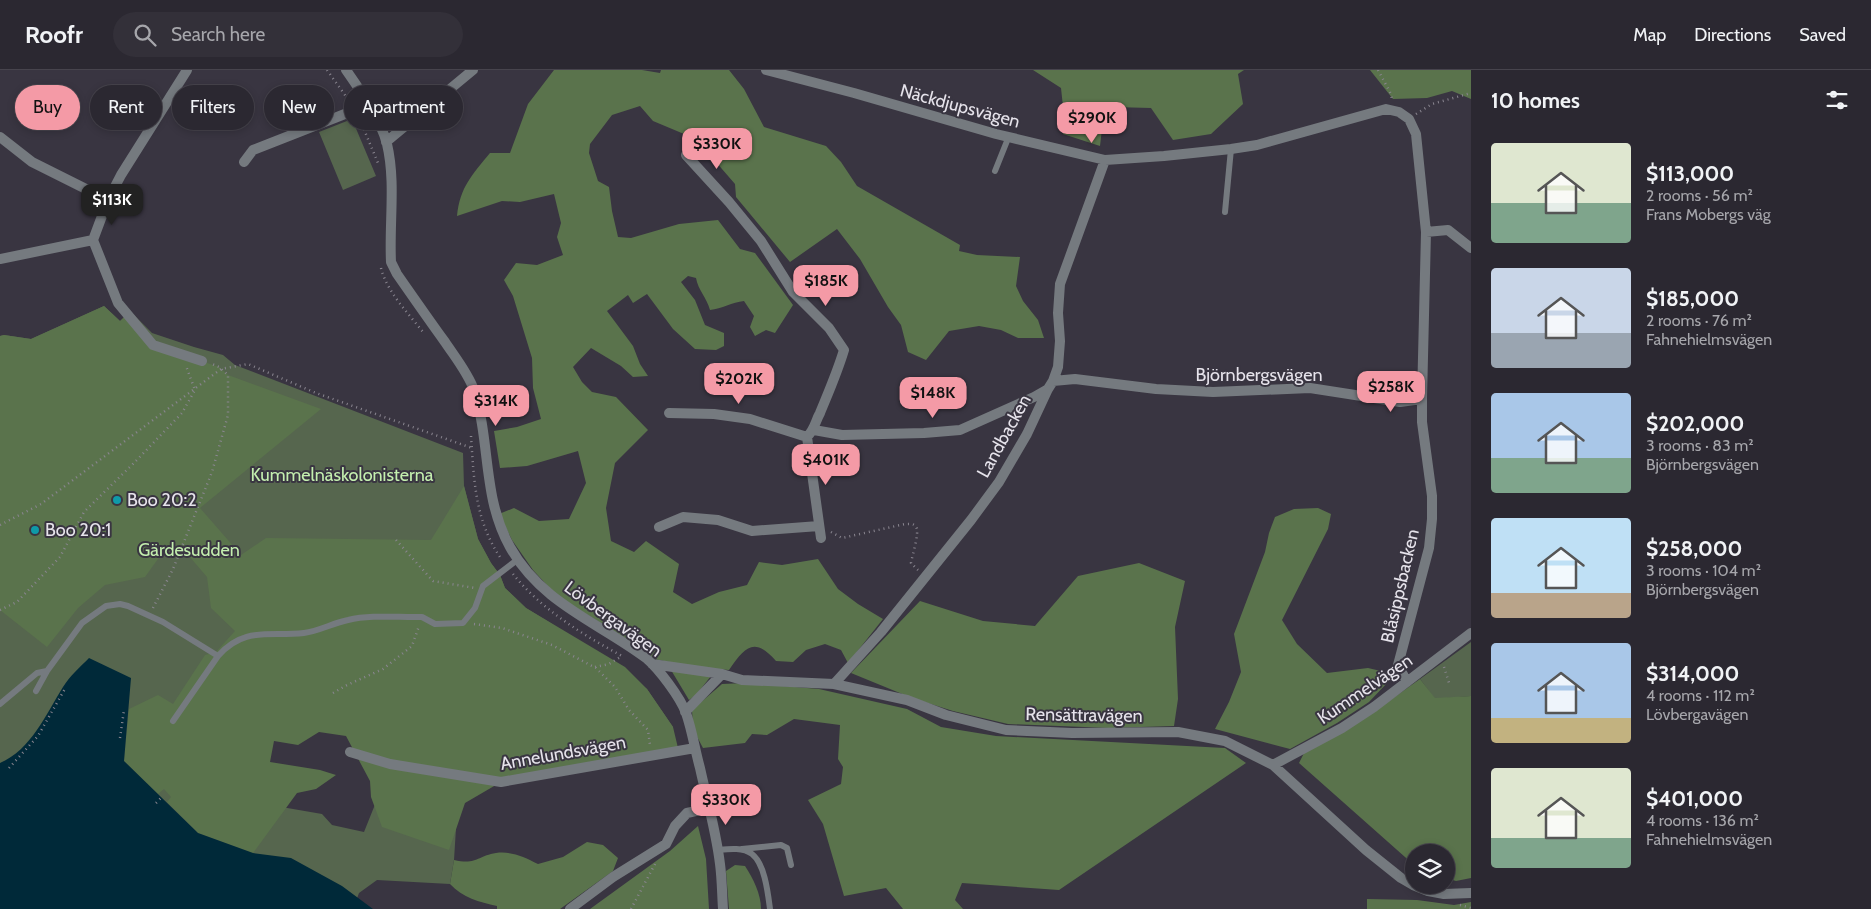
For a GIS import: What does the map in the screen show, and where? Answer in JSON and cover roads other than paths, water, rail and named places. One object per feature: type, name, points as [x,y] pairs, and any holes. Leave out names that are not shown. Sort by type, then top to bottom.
[{"type":"street","points":[[187,70],[121,175],[108,200],[93,240],[118,303],[153,345],[202,361]]},
{"type":"street","name":"Lövbergavägen","points":[[346,70],[356,85]]},
{"type":"street","points":[[386,142],[473,70]]},
{"type":"street","name":"Näckdjupsvägen","points":[[766,70],[1105,160],[1230,150],[1288,136],[1370,112],[1386,109],[1394,110],[1409,119],[1416,134],[1426,232]]},
{"type":"street","points":[[244,162],[253,150],[344,115]]},
{"type":"street","name":"Lövbergavägen","points":[[380,130],[386,142],[392,174],[391,262],[396,274],[462,368],[474,389],[483,427],[486,470],[495,512],[509,546],[518,560],[562,605],[649,661],[686,712],[718,850],[723,909]]},
{"type":"street","points":[[0,138],[32,162],[108,200]]},
{"type":"street","points":[[686,155],[729,202],[761,241],[793,292],[829,328],[844,350],[836,379],[811,433],[821,538]]},
{"type":"street","name":"Landbacken","points":[[834,684],[881,632],[999,482],[1027,434],[1058,367],[1060,284],[1105,160]]},
{"type":"street","points":[[1422,399],[1426,232],[1448,230],[1471,248]]},
{"type":"street","points":[[0,259],[93,240]]},
{"type":"street","name":"Björnbergsvägen","points":[[669,413],[714,414],[750,418],[811,433],[842,435],[960,430],[1034,397],[1050,385],[1074,379],[1156,389],[1213,392],[1310,388],[1400,402],[1422,399]]},
{"type":"street","name":"Blåsippsbacken","points":[[1407,682],[1398,665],[1429,548],[1432,519],[1432,496],[1422,422],[1422,399]]},
{"type":"street","points":[[659,527],[683,517],[718,520],[752,531],[819,526]]},
{"type":"street","name":"Kummelvägen","points":[[1273,765],[1342,728],[1374,707],[1471,633]]},
{"type":"street","name":"Rensättravägen","points":[[649,661],[722,674],[742,680],[834,684],[908,700],[946,715],[1006,730],[1072,733],[1178,732],[1225,741],[1273,765],[1366,850],[1401,878],[1413,885],[1444,894],[1471,893]]},
{"type":"street","points":[[686,712],[722,674]]},
{"type":"street","name":"Annelundsvägen","points":[[350,752],[390,764],[501,782],[695,748]]},
{"type":"street","points":[[570,909],[613,877],[666,844],[676,826],[687,813],[709,808]]},
{"type":"lane","points":[[995,170],[1009,136]]},
{"type":"lane","points":[[1225,212],[1230,150]]},
{"type":"lane","points":[[173,721],[226,647],[250,635],[306,633],[351,619],[422,617],[435,624],[463,623],[475,608],[481,589],[518,560]]},
{"type":"lane","points":[[36,691],[47,671],[82,623],[106,606],[120,604],[149,616],[218,656]]},
{"type":"lane","points":[[0,704],[37,673],[47,671]]},
{"type":"lane","points":[[718,850],[741,850],[781,844],[787,848],[791,865]]},
{"type":"lane","points":[[741,850],[752,854],[760,865],[770,909]]},
{"type":"water","points":[[89,658],[131,678],[124,761],[198,833],[253,853],[291,858],[342,886],[373,909],[0,909],[0,763],[11,757],[29,740],[66,683]]},
{"type":"place","name":"Boo 20:2","points":[[117,500]]},
{"type":"place","name":"Boo 20:1","points":[[35,530]]},
{"type":"park label","name":"Kummelnäskolonisterna","points":[[342,475]]},
{"type":"park label","name":"Gärdesudden","points":[[189,550]]}]
